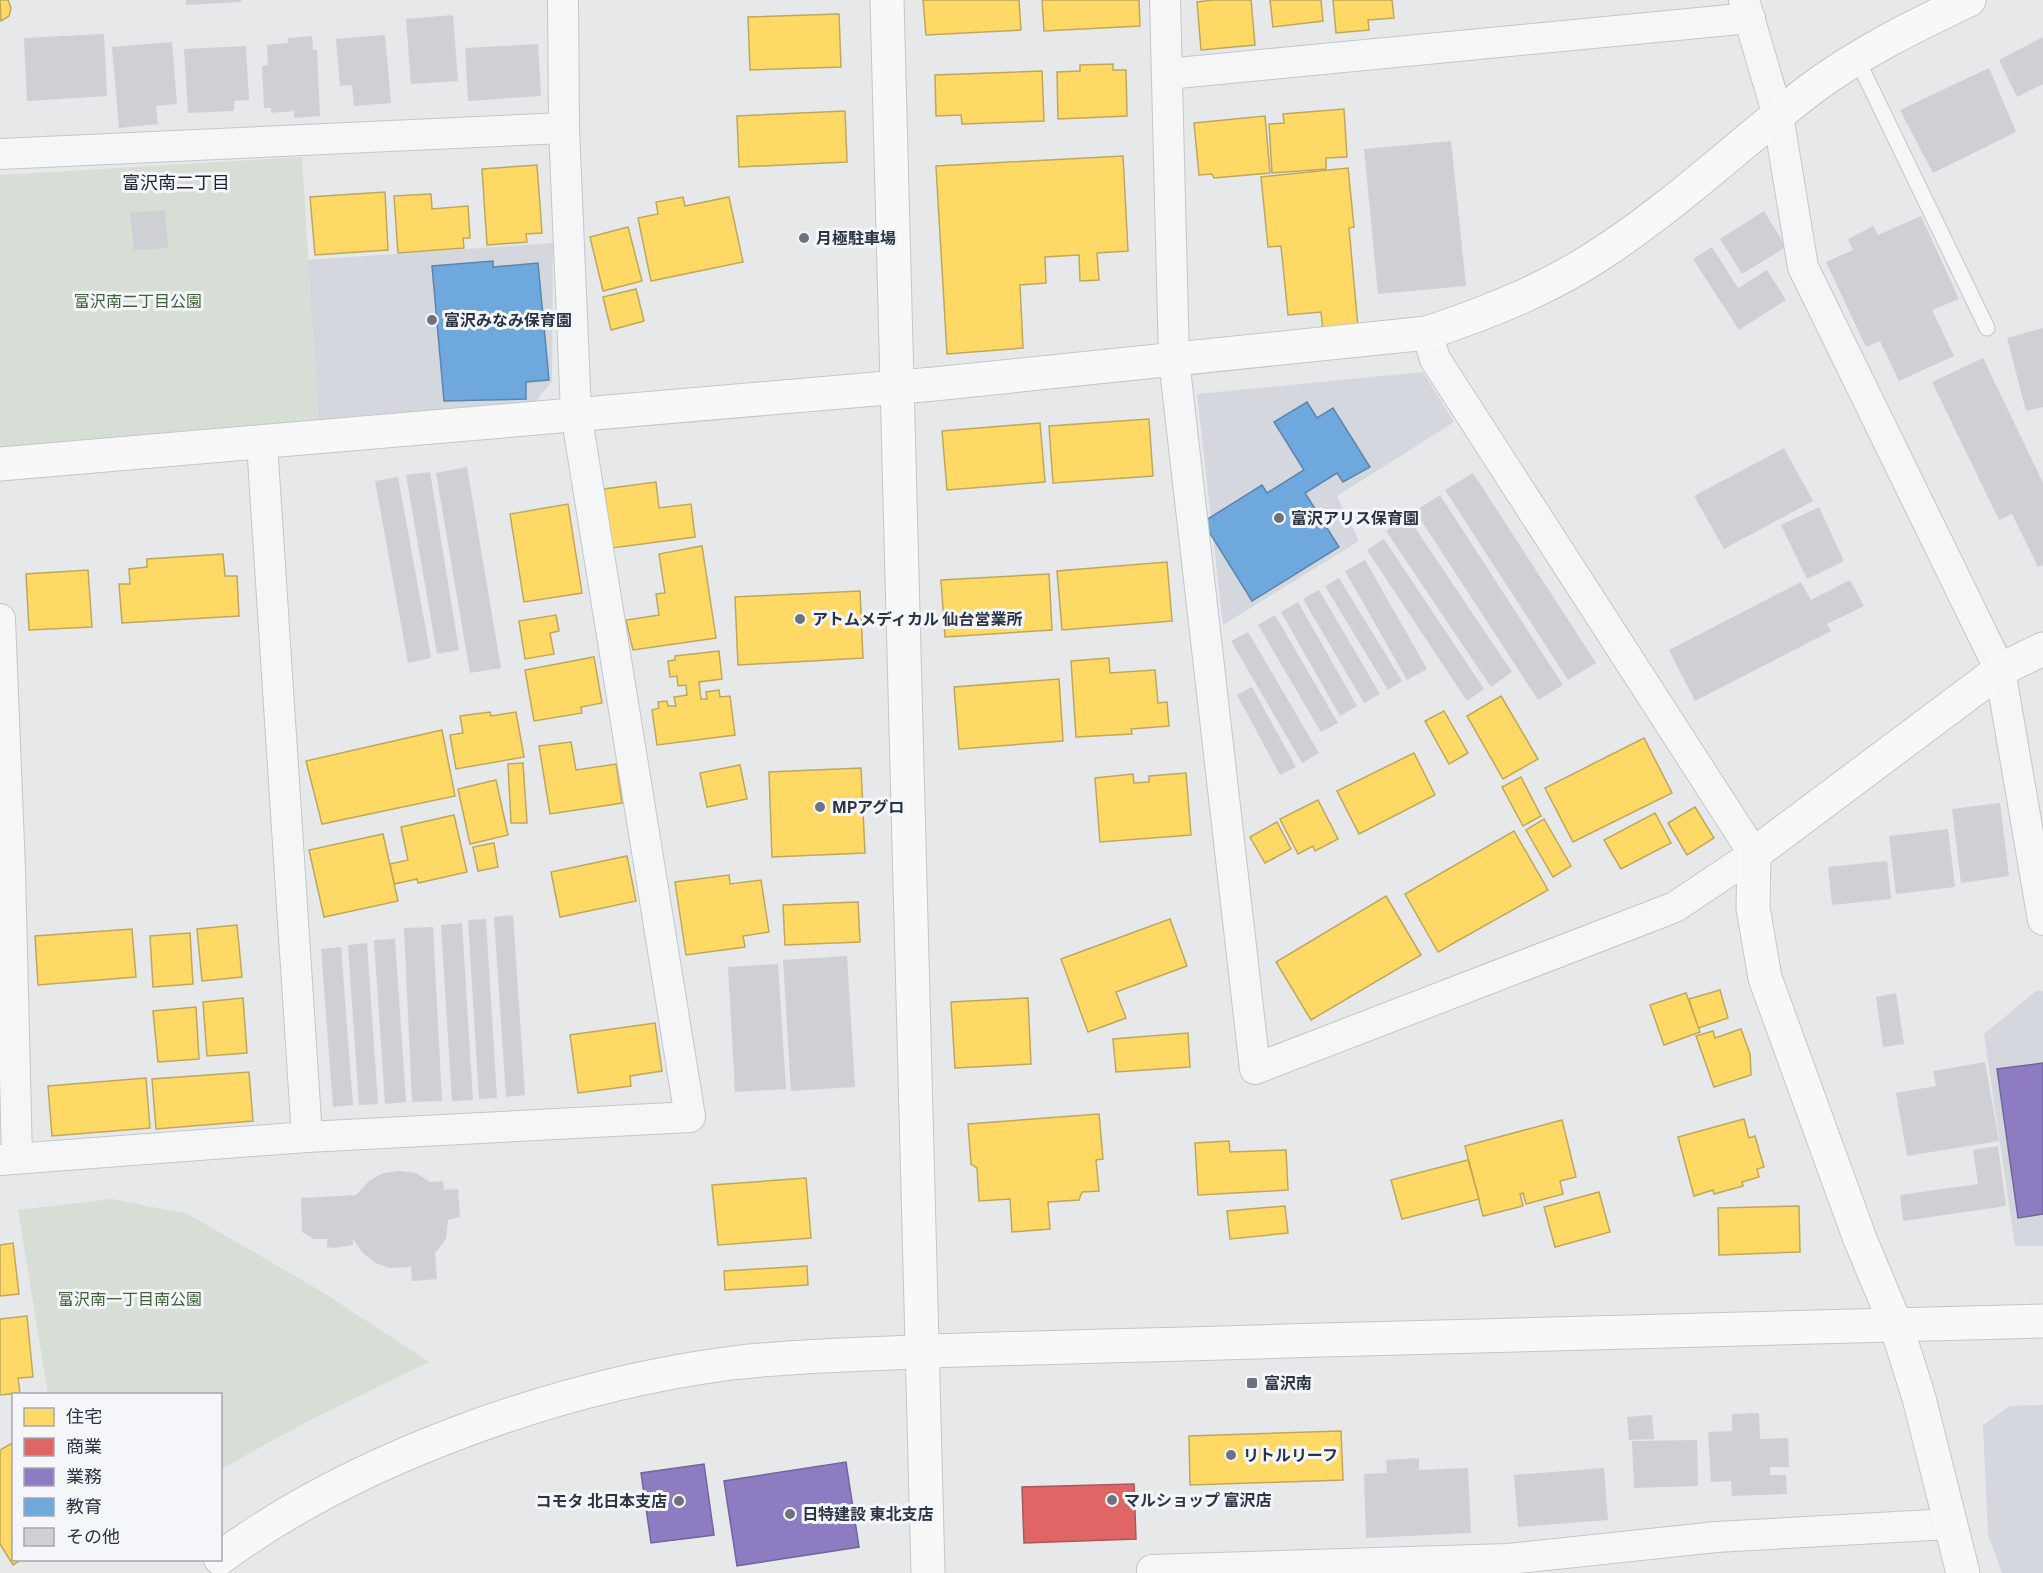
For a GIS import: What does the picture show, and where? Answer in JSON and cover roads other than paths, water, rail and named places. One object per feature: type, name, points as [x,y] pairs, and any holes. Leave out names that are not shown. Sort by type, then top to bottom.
[{"type":"street","points":[[0,619],[10,870],[9,1159],[307,1137],[690,1117],[576,413],[564,128],[562,0]]},
{"type":"street","points":[[887,0],[928,1573]]},
{"type":"street","points":[[1165,0],[1174,360],[1255,1069],[1675,907],[1754,854],[2000,670],[2043,649]]},
{"type":"street","points":[[0,464],[897,386],[1427,333],[1492,311],[1564,276],[1608,249],[1812,89],[1892,35],[1969,0]]},
{"type":"street","points":[[1167,74],[1747,9],[1778,116],[1803,267],[2000,670],[2043,920]]},
{"type":"street","points":[[0,154],[564,128]]},
{"type":"street","points":[[1427,333],[1436,359],[1754,854],[1754,908],[1765,978],[1860,1239],[1896,1325],[1919,1398],[1963,1573]]},
{"type":"street","points":[[262,443],[307,1137]]},
{"type":"street","points":[[222,1557],[254,1533],[341,1484],[430,1445],[528,1409],[632,1380],[735,1363],[922,1352],[2043,1321]]},
{"type":"street","points":[[1152,1573],[1152,1570],[1508,1559],[1716,1536],[1950,1524]]},
{"type":"street","points":[[200,1573],[216,1561]]},
{"type":"lane","points":[[1857,59],[1987,328]]},
{"type":"place","name":"月極駐車場","points":[[804,238]]},
{"type":"place","name":"富沢みなみ保育園","points":[[432,320]]},
{"type":"place","name":"富沢アリス保育園","points":[[1279,518]]},
{"type":"place","name":"アトムメディカル 仙台営業所","points":[[800,619]]},
{"type":"place","name":"MPアグロ","points":[[820,807]]},
{"type":"place","name":"富沢南","points":[[1252,1383]]},
{"type":"place","name":"リトルリーフ","points":[[1231,1455]]},
{"type":"place","name":"マルショップ 富沢店","points":[[1112,1500]]},
{"type":"place","name":"コモタ 北日本支店","points":[[679,1501]]},
{"type":"place","name":"日特建設 東北支店","points":[[790,1514]]},
{"type":"district","name":"富沢南二丁目","points":[[176,182]]},
{"type":"park label","name":"富沢南二丁目公園","points":[[138,301]]},
{"type":"park label","name":"富沢南一丁目南公園","points":[[130,1299]]}]
